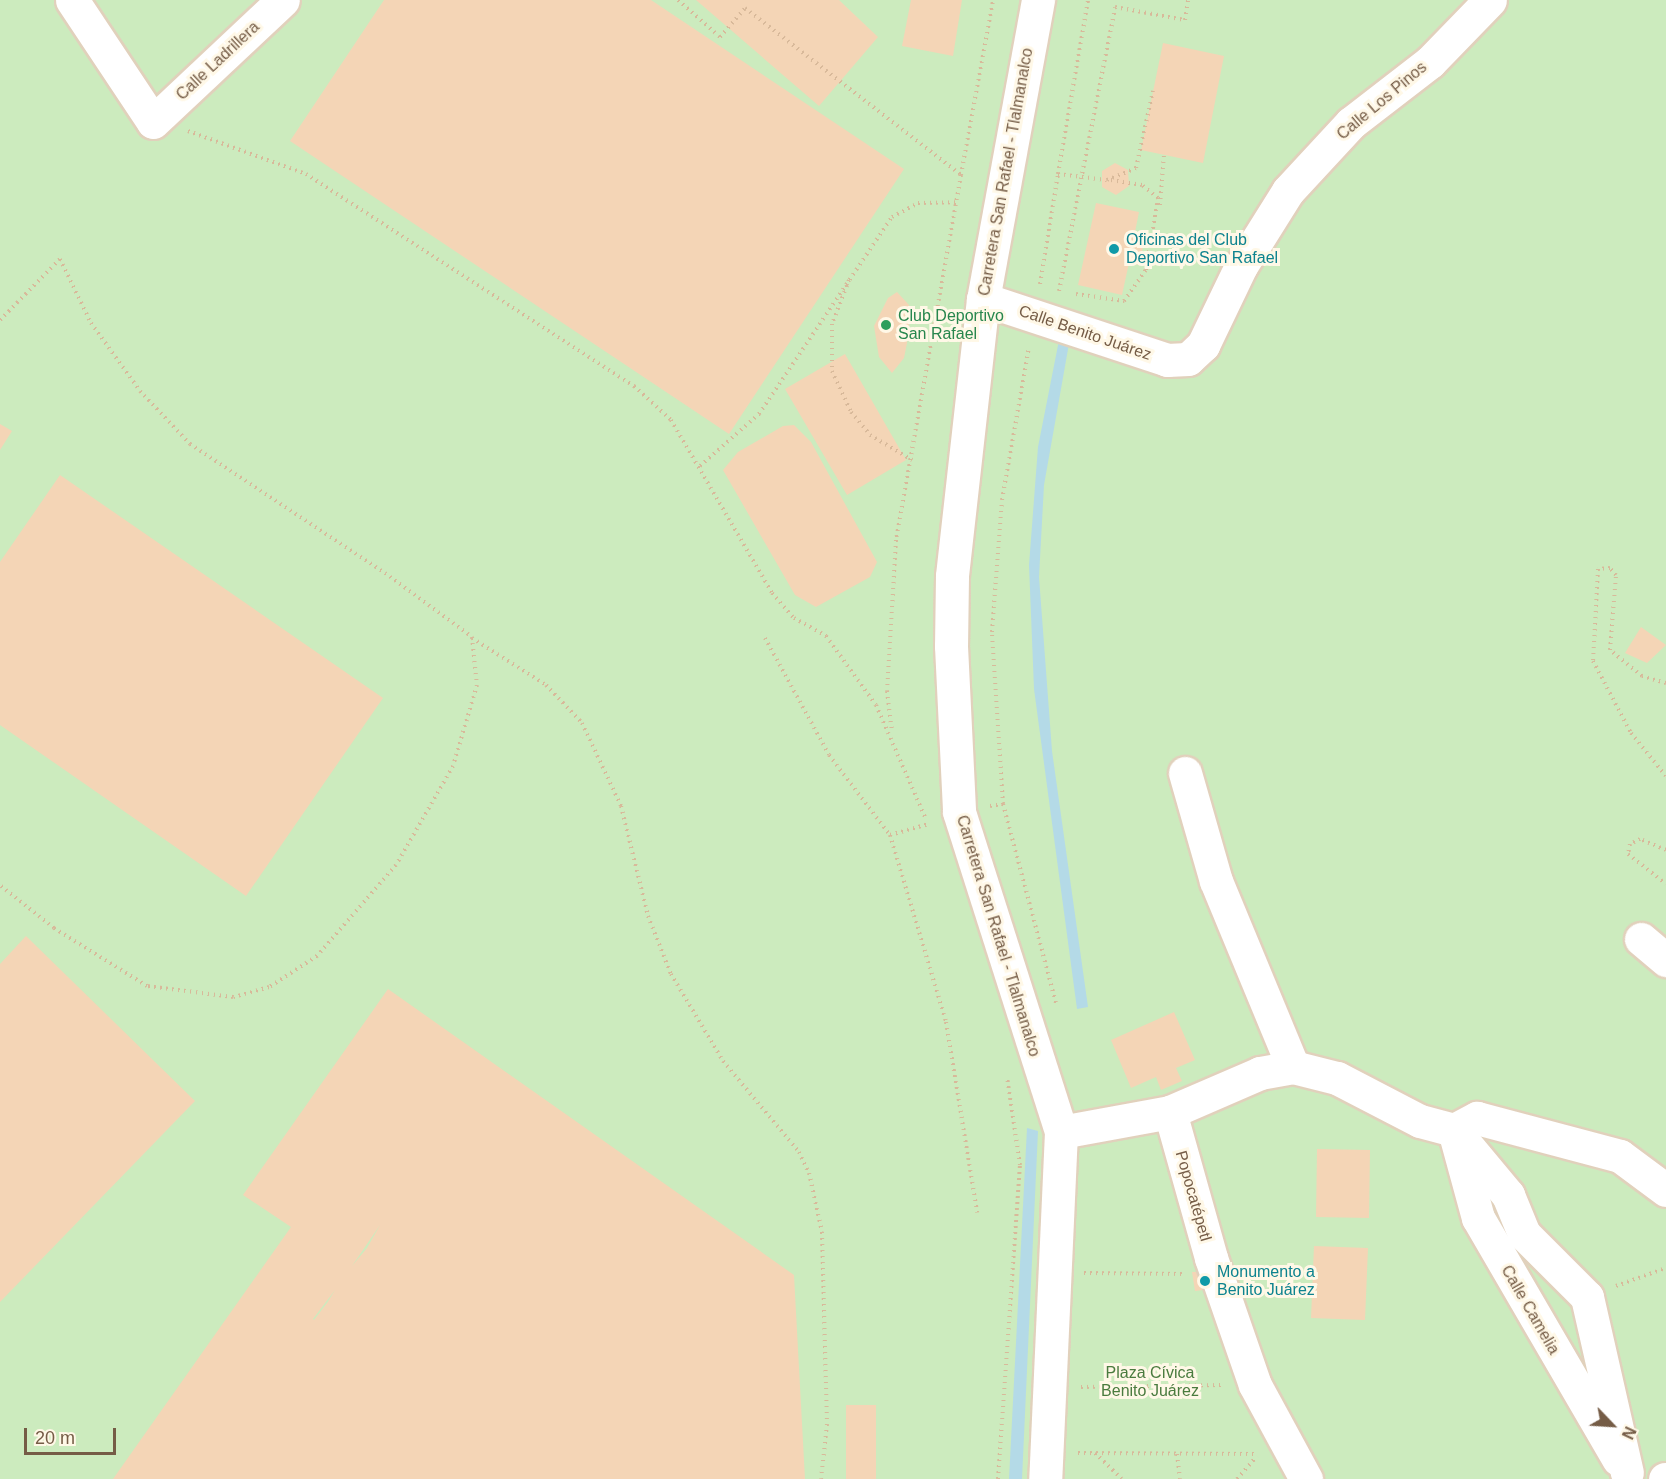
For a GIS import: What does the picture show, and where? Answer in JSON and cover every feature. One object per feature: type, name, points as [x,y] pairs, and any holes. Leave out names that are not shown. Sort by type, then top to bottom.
[{"type":"street","points":[[72,0],[153,122]]},
{"type":"street","name":"Calle Ladrillera","points":[[153,122],[283,0]]},
{"type":"street","name":"Carretera San Rafael - Tlalmanalco","points":[[1038,0],[983,299],[952,576],[959,812],[1061,1132],[1045,1479]]},
{"type":"street","name":"Calle Los Pinos","points":[[1188,359],[1203,345],[1241,266],[1288,191],[1351,123],[1430,62],[1490,0]]},
{"type":"street","name":"Calle Benito Juárez","points":[[983,299],[1034,314],[1167,360],[1188,359]]},
{"type":"street","points":[[1185,772],[1216,881],[1293,1067]]},
{"type":"street","points":[[1641,939],[1666,960]]},
{"type":"street","points":[[1061,1132],[1170,1112],[1260,1073],[1293,1067],[1336,1078],[1420,1121],[1454,1130],[1508,1195],[1524,1234],[1587,1297],[1629,1476]]},
{"type":"street","name":"Popocatépetl","points":[[1170,1112],[1211,1258],[1255,1385],[1286,1462]]},
{"type":"street","points":[[1454,1130],[1477,1118],[1620,1156],[1666,1190]]},
{"type":"street","name":"Calle Camelia","points":[[1454,1130],[1478,1218],[1629,1476]]},
{"type":"path","points":[[678,0],[720,37],[745,8],[961,175]]},
{"type":"path","points":[[892,736],[887,692],[896,540],[993,0]]},
{"type":"path","points":[[1057,1008],[1003,804],[992,632],[1002,500],[1088,0]]},
{"type":"path","points":[[1164,155],[1160,209],[1146,270],[1124,301],[1059,291],[1115,7],[1185,20],[1188,0]]},
{"type":"path","points":[[1107,180],[1136,168],[1153,91]]},
{"type":"path","points":[[153,122],[296,170],[404,234],[634,386],[671,420],[700,466],[772,593],[843,655],[892,736],[930,831]]},
{"type":"path","points":[[1058,174],[1142,185],[1158,198],[1160,209]]},
{"type":"path","points":[[700,466],[759,414],[805,352],[852,270],[892,217],[918,203],[957,202]]},
{"type":"path","points":[[0,320],[60,259],[90,323],[140,391],[190,444],[385,573],[471,638],[546,685],[582,723],[621,806],[648,916],[671,974],[729,1070],[799,1152],[809,1173],[822,1232],[827,1424],[821,1479]]},
{"type":"path","points":[[852,270],[832,324],[832,371],[850,412],[870,435],[912,460]]},
{"type":"path","points":[[1666,683],[1642,676],[1610,650],[1616,575],[1610,568],[1599,569],[1594,576],[1593,661],[1631,733],[1666,776]]},
{"type":"path","points":[[1,886],[54,928],[147,986],[233,997],[269,987],[339,934],[416,831],[453,766],[472,708],[477,685],[471,638]]},
{"type":"path","points":[[765,638],[829,755],[890,835],[946,1022],[977,1212]]},
{"type":"path","points":[[959,812],[1003,804]]},
{"type":"path","points":[[890,835],[927,821]]},
{"type":"path","points":[[1666,850],[1640,839],[1630,844],[1628,854],[1666,884]]},
{"type":"path","points":[[998,1479],[1020,1165],[1015,1102],[1005,1069]]},
{"type":"path","points":[[1587,1297],[1666,1268]]},
{"type":"path","points":[[1073,1273],[1192,1274]]},
{"type":"path","points":[[1070,1388],[1255,1385]]},
{"type":"path","points":[[1067,1453],[1178,1454],[1286,1462]]},
{"type":"path","points":[[1094,1453],[1122,1479]]},
{"type":"path","points":[[1178,1454],[1180,1479]]},
{"type":"path","points":[[1237,1479],[1286,1462]]},
{"type":"green space","name":"Plaza Cívica Benito Juárez","points":[[0,0],[1666,0],[1666,1479],[0,1479]]},
{"type":"water","points":[[1060,335],[1070,338],[1044,485],[1039,577],[1052,751],[1088,1007],[1077,1009],[1034,689],[1029,565],[1038,447]]},
{"type":"water","points":[[1027,1128],[1038,1131],[1022,1479],[1009,1479]]},
{"type":"building","points":[[384,0],[651,0],[904,169],[729,434],[290,141]]},
{"type":"building","points":[[696,0],[839,0],[878,37],[819,106]]},
{"type":"building","points":[[911,0],[962,0],[953,56],[902,46]]},
{"type":"building","points":[[1163,43],[1224,56],[1203,163],[1141,150]]},
{"type":"building","points":[[1115,163],[1128,170],[1129,186],[1116,195],[1102,187],[1102,171]]},
{"type":"building","name":"Oficinas del Club Deportivo San Rafael","points":[[1096,203],[1139,212],[1135,232],[1146,234],[1139,265],[1129,263],[1122,295],[1078,285]]},
{"type":"building","points":[[897,292],[909,305],[909,333],[904,358],[892,373],[879,357],[874,326],[888,298]]},
{"type":"building","points":[[845,354],[906,460],[847,495],[785,389]]},
{"type":"building","points":[[0,424],[12,431],[0,450]]},
{"type":"building","points":[[794,425],[811,442],[877,562],[870,577],[816,607],[795,595],[723,470],[738,452],[783,426]]},
{"type":"building","points":[[60,475],[383,698],[246,896],[0,725],[0,562]]},
{"type":"building","points":[[1641,627],[1666,645],[1647,663],[1625,653]]},
{"type":"building","points":[[26,936],[195,1101],[0,1302],[0,964]]},
{"type":"building","points":[[388,989],[794,1275],[805,1479],[113,1479],[291,1227],[243,1195]],"holes":[[[380,1225],[367,1248],[352,1266]],[[335,1290],[327,1303],[314,1320],[313,1319]]]},
{"type":"building","points":[[1174,1012],[1195,1060],[1176,1068],[1182,1081],[1161,1090],[1156,1077],[1131,1088],[1111,1040]]},
{"type":"building","points":[[1317,1149],[1370,1150],[1369,1218],[1316,1217]]},
{"type":"building","points":[[1314,1246],[1368,1248],[1365,1320],[1311,1318]]},
{"type":"building","name":"Monumento a Benito Juárez","points":[[1213,1271],[1219,1288],[1195,1291],[1192,1272]]},
{"type":"building","points":[[846,1405],[876,1405],[876,1479],[846,1479]]},
{"type":"place","name":"Oficinas del Club Deportivo San Rafael","points":[[1114,249]]},
{"type":"place","name":"Club Deportivo San Rafael","points":[[886,325]]},
{"type":"place","name":"Monumento a Benito Juárez","points":[[1205,1281]]}]
